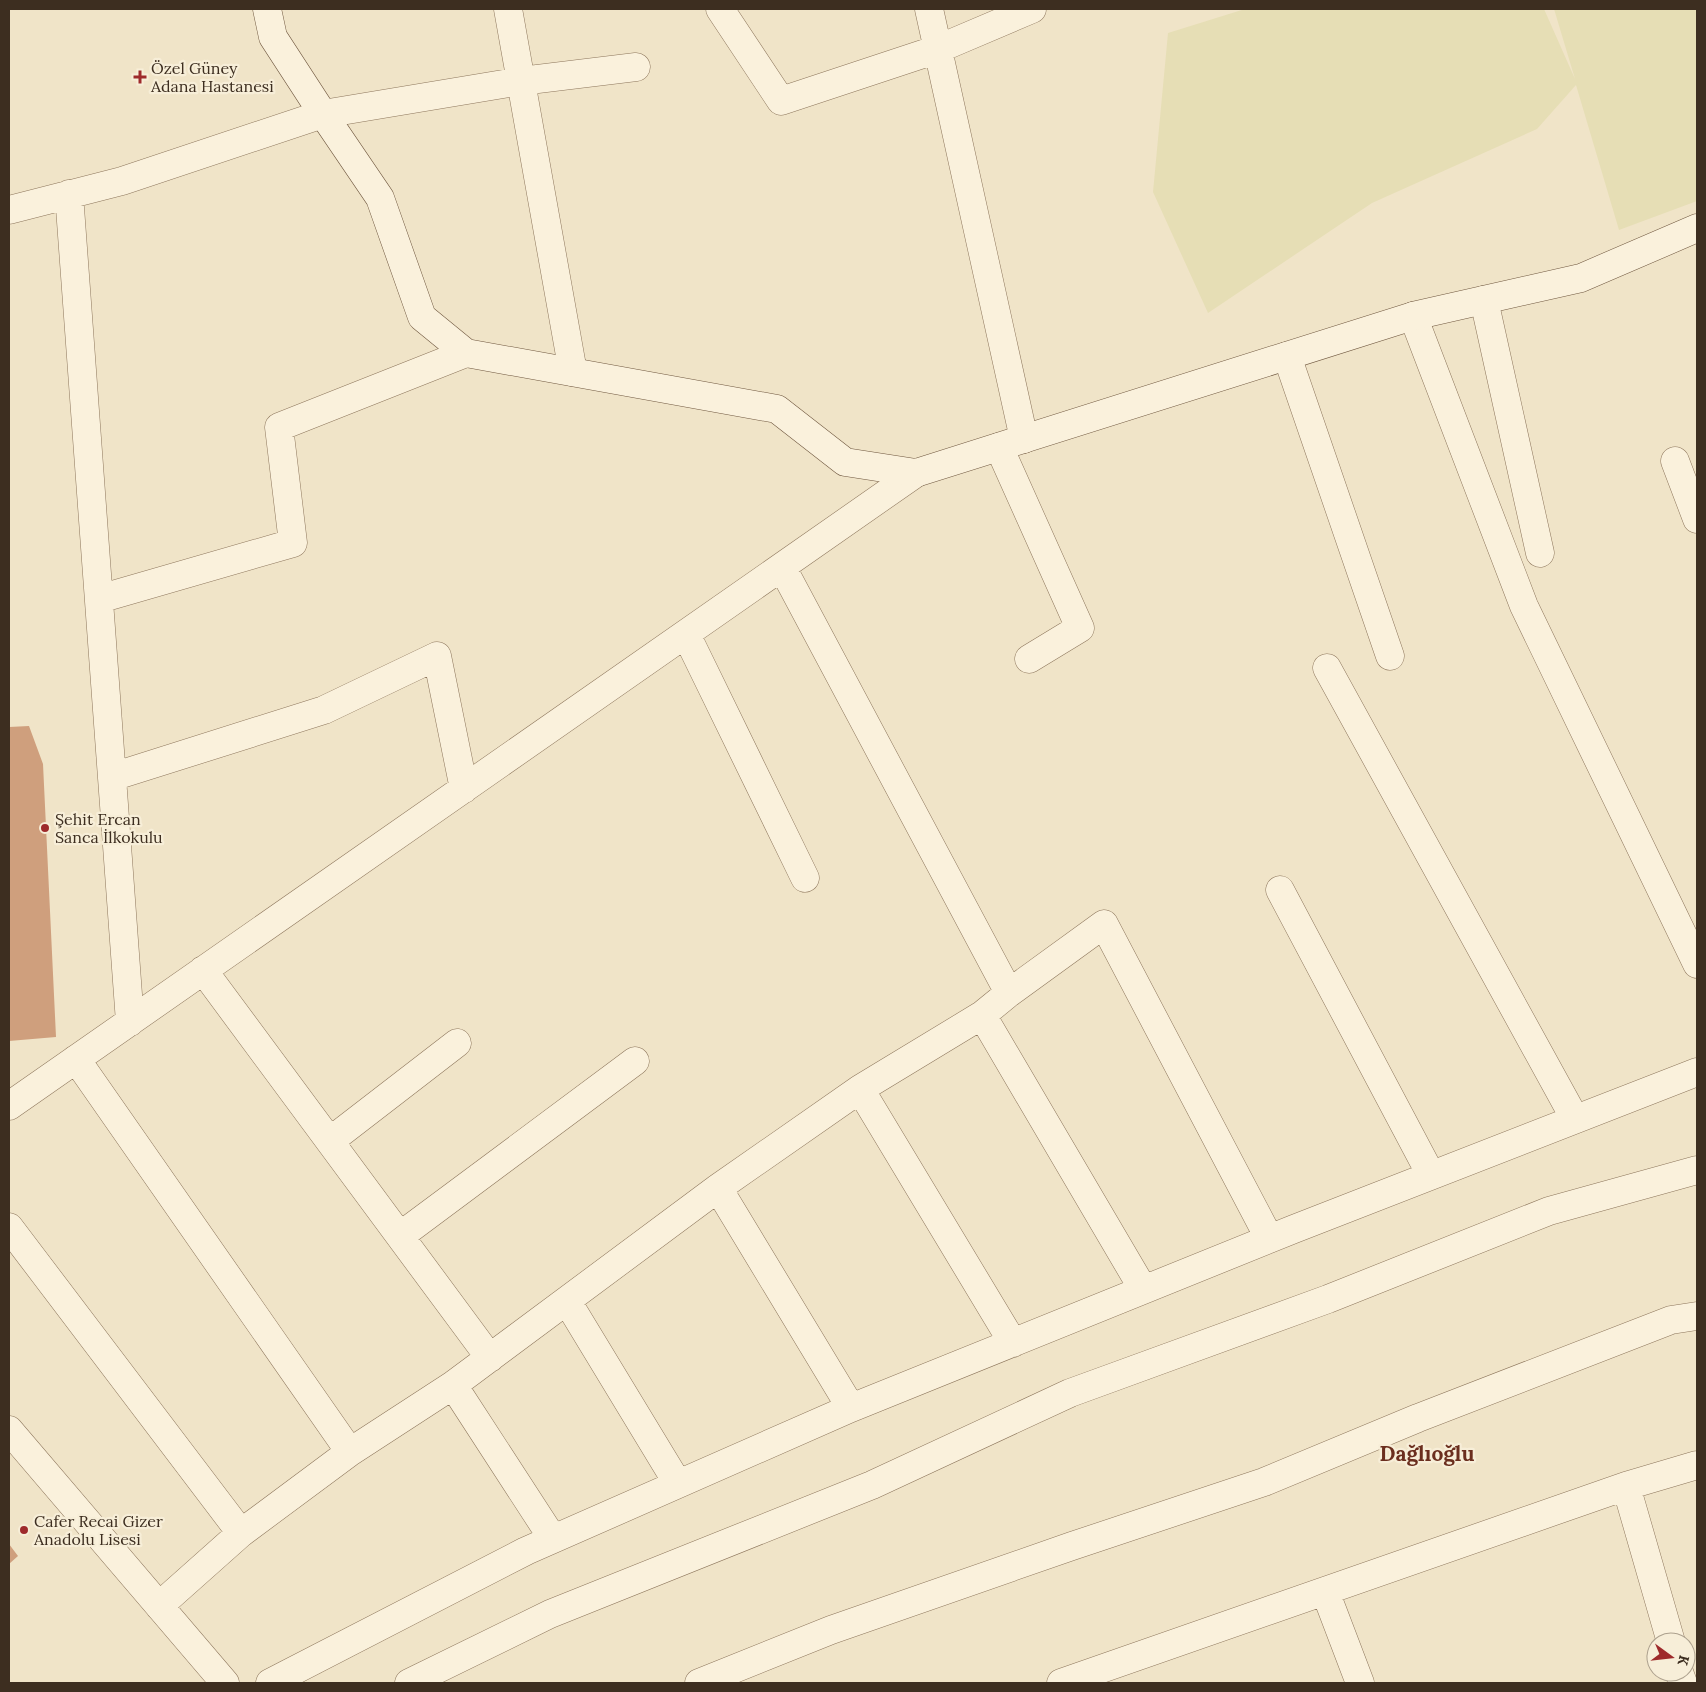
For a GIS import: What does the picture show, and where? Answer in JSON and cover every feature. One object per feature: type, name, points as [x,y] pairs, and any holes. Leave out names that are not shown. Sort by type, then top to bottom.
[{"type":"street","points":[[267,9],[273,37],[380,198],[422,317],[466,353],[777,409],[845,462],[916,473]]},
{"type":"street","points":[[508,9],[572,372]]},
{"type":"street","points":[[720,9],[781,101],[938,49],[1032,9]]},
{"type":"street","points":[[929,9],[1011,443],[1080,628],[1029,659]]},
{"type":"street","points":[[9,210],[122,181],[323,114],[521,81],[636,67]]},
{"type":"street","points":[[69,194],[130,1022]]},
{"type":"street","points":[[9,1106],[916,473],[1413,316],[1581,278],[1697,228]]},
{"type":"street","points":[[1484,300],[1540,553]]},
{"type":"street","points":[[1413,316],[1524,606],[1697,964]]},
{"type":"street","points":[[99,599],[293,543],[279,427],[466,353]]},
{"type":"street","points":[[1287,356],[1390,656]]},
{"type":"street","points":[[1675,461],[1697,519]]},
{"type":"street","points":[[782,566],[1009,993]]},
{"type":"street","points":[[686,634],[805,878]]},
{"type":"street","points":[[112,777],[324,710],[437,656],[464,789]]},
{"type":"street","points":[[1327,668],[1575,1119]]},
{"type":"street","points":[[1280,890],[1430,1176]]},
{"type":"street","points":[[159,1606],[241,1533],[350,1452],[453,1385],[718,1188],[860,1089],[982,1015],[1104,924],[1269,1238]]},
{"type":"street","points":[[203,970],[490,1358]]},
{"type":"street","points":[[982,1015],[1143,1289]]},
{"type":"street","points":[[330,1141],[457,1043]]},
{"type":"street","points":[[76,1059],[350,1452]]},
{"type":"street","points":[[400,1236],[635,1061]]},
{"type":"street","points":[[270,1683],[526,1551],[851,1408],[1269,1238],[1697,1072]]},
{"type":"street","points":[[860,1089],[1013,1342]]},
{"type":"street","points":[[408,1683],[550,1614],[872,1485],[1070,1393],[1328,1299],[1549,1211],[1697,1170]]},
{"type":"street","points":[[718,1188],[851,1408]]},
{"type":"street","points":[[9,1227],[241,1533]]},
{"type":"street","points":[[567,1301],[678,1484]]},
{"type":"street","points":[[699,1683],[831,1630],[1072,1546],[1264,1482],[1418,1418],[1671,1320],[1697,1316]]},
{"type":"street","points":[[453,1385],[553,1539]]},
{"type":"street","points":[[9,1430],[224,1683]]},
{"type":"street","points":[[1061,1683],[1626,1486],[1697,1465]]},
{"type":"street","points":[[1626,1486],[1668,1632]]},
{"type":"street","points":[[1325,1591],[1360,1683]]},
{"type":"shaded area","points":[[1245,9],[1544,9],[1575,79],[1554,9],[1697,9],[1697,201],[1619,230],[1576,85],[1537,129],[1372,203],[1208,313],[1153,192],[1168,33]]},
{"type":"building","points":[[29,726],[43,764],[56,1037],[9,1041],[9,727]]},
{"type":"building","points":[[9,1544],[18,1556],[9,1564]]},
{"type":"place","name":"Özel Güney Adana Hastanesi","points":[[140,77]]},
{"type":"place","name":"Şehit Ercan Sanca İlkokulu","points":[[45,828]]},
{"type":"place","name":"Cafer Recai Gizer Anadolu Lisesi","points":[[24,1530]]},
{"type":"district","name":"Dağlıoğlu","points":[[1427,1454]]}]
